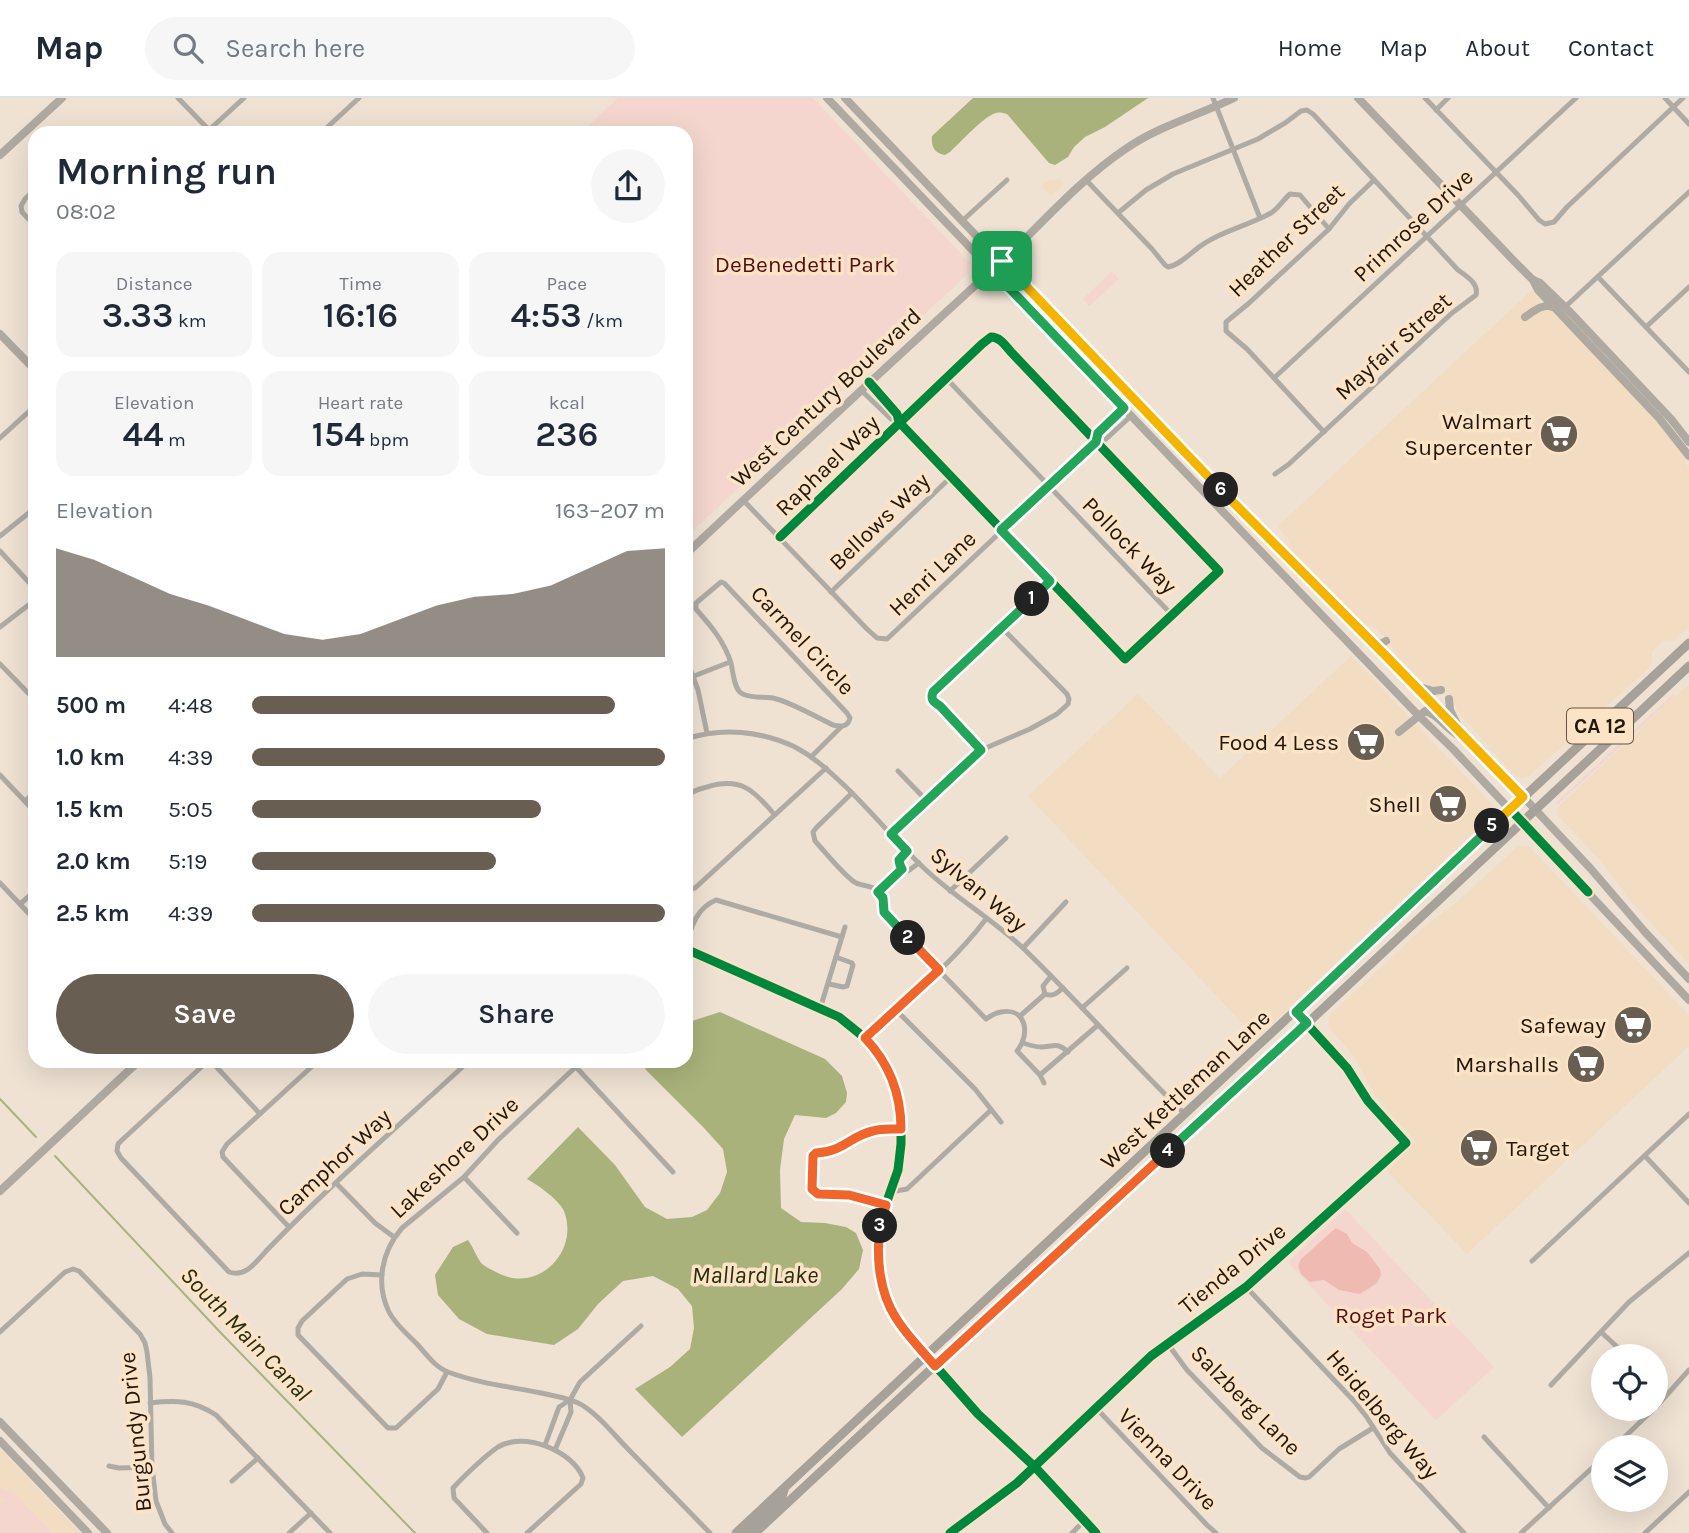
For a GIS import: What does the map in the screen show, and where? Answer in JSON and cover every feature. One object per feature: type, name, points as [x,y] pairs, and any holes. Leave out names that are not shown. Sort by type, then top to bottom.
[{"type":"main road","points":[[32,126],[62,98]]},
{"type":"main road","points":[[827,98],[1453,749],[1689,1000]]},
{"type":"main road","points":[[845,98],[1201,470],[1523,797],[1689,979]]},
{"type":"main road","name":"West Century Boulevard","points":[[693,547],[1086,180],[1141,139],[1215,102],[1234,98]]},
{"type":"main road","points":[[1358,98],[1533,280],[1541,297],[1540,302],[1525,317],[1546,306],[1561,309]]},
{"type":"main road","points":[[0,155],[28,129]]},
{"type":"main road","points":[[1533,280],[1540,283],[1689,456]]},
{"type":"main road","points":[[1538,290],[1561,309],[1671,419],[1689,442]]},
{"type":"main road","points":[[1,336],[28,363]]},
{"type":"main road","points":[[1376,646],[1384,639]]},
{"type":"main road","name":"West Kettleman Lane","points":[[736,1533],[1689,643]]},
{"type":"main road","name":"West Kettleman Lane","points":[[755,1533],[1689,666]]},
{"type":"main road","points":[[1409,679],[1419,687],[1441,690]]},
{"type":"main road","points":[[1449,699],[1454,720],[1466,738]]},
{"type":"main road","points":[[1399,732],[1425,711],[1430,712],[1454,733],[1466,738]]},
{"type":"main road","points":[[693,949],[839,1017],[865,1038],[881,1057],[891,1075],[899,1100],[901,1129],[898,1170],[881,1218],[878,1249],[883,1288],[897,1320],[978,1414],[1035,1467],[1096,1533]]},
{"type":"main road","points":[[0,1191],[131,1068]]},
{"type":"main road","points":[[0,1422],[107,1533]]},
{"type":"main road","points":[[0,1441],[88,1533]]},
{"type":"main road","points":[[746,1533],[781,1500],[784,1489]]},
{"type":"street","points":[[178,98],[205,126]]},
{"type":"street","points":[[217,126],[244,98]]},
{"type":"street","points":[[329,126],[359,98]]},
{"type":"street","points":[[1425,98],[1545,224],[1554,222],[1684,98]]},
{"type":"street","points":[[1436,110],[1448,98]]},
{"type":"street","name":"Primrose Drive","points":[[1274,378],[1576,98]]},
{"type":"street","points":[[1665,98],[1689,124]]},
{"type":"street","points":[[1215,102],[1260,218]]},
{"type":"street","points":[[1118,213],[1146,190],[1173,174],[1266,135],[1301,111],[1307,110],[1427,236]]},
{"type":"street","points":[[962,221],[1007,180]]},
{"type":"street","points":[[1086,180],[1168,267],[1176,265],[1192,251],[1222,233],[1277,209],[1287,197],[1295,194],[1300,195],[1329,229]]},
{"type":"street","name":"Heather Street","points":[[1274,378],[1226,331],[1226,322],[1329,229],[1349,204],[1374,180]]},
{"type":"street","points":[[1561,309],[1689,192]]},
{"type":"street","points":[[28,196],[21,206],[28,218]]},
{"type":"street","name":"Mayfair Street","points":[[1275,474],[1290,464],[1452,313],[1476,295],[1475,284],[1458,270],[1427,236]]},
{"type":"street","points":[[1598,277],[1689,372]]},
{"type":"street","points":[[1646,327],[1689,287]]},
{"type":"street","name":"Raphael Way","points":[[780,537],[991,337],[1000,339],[1096,442]]},
{"type":"street","name":"Pollock Way","points":[[946,378],[1172,615]]},
{"type":"street","points":[[1274,378],[1324,432]]},
{"type":"street","points":[[869,382],[897,414],[899,422]]},
{"type":"street","points":[[861,390],[891,419],[899,422],[1125,659],[1219,571],[1096,442]]},
{"type":"street","name":"Henri Lane","points":[[1096,442],[1098,433],[1124,408]]},
{"type":"street","points":[[0,438],[28,412]]},
{"type":"street","name":"Henri Lane","points":[[831,592],[877,638],[887,639],[1096,442],[1106,439],[1131,416]]},
{"type":"street","name":"Bellows Way","points":[[831,592],[951,477]]},
{"type":"street","points":[[743,500],[831,592]]},
{"type":"street","points":[[0,536],[28,514]]},
{"type":"street","points":[[0,551],[28,581]]},
{"type":"street","points":[[981,750],[931,697],[937,688],[1050,581]]},
{"type":"street","name":"Carmel Circle","points":[[721,582],[724,583],[849,715],[850,720],[841,727],[833,726],[775,698],[741,693],[716,632],[696,609],[696,603],[721,582]]},
{"type":"street","points":[[0,627],[28,605]]},
{"type":"street","points":[[891,834],[981,750],[1047,720],[1068,704],[1067,694],[1003,628]]},
{"type":"street","points":[[707,733],[694,676],[730,662]]},
{"type":"street","points":[[0,664],[28,693]]},
{"type":"street","points":[[812,756],[841,727]]},
{"type":"street","name":"Sylvan Way","points":[[693,737],[707,733],[751,733],[793,746],[812,756],[852,793],[919,863],[1023,948],[1185,1114]]},
{"type":"street","points":[[693,888],[826,768]]},
{"type":"street","points":[[898,771],[927,801]]},
{"type":"street","points":[[0,775],[28,804]]},
{"type":"street","points":[[693,792],[719,783],[732,783],[755,793],[774,814]]},
{"type":"street","points":[[852,793],[817,827],[813,836],[815,841],[853,881],[878,892],[883,898],[887,917],[986,1019],[1002,1011],[1020,1016],[1025,1029],[1023,1043],[1017,1051],[1040,1075],[1044,1083]]},
{"type":"street","points":[[25,801],[28,798]]},
{"type":"street","points":[[950,891],[1006,838]]},
{"type":"street","points":[[907,851],[899,860],[902,869],[908,872],[919,863]]},
{"type":"street","points":[[878,892],[902,869]]},
{"type":"street","points":[[0,883],[28,913]]},
{"type":"street","points":[[20,904],[28,897]]},
{"type":"street","points":[[693,921],[708,904],[716,900],[842,937]]},
{"type":"street","points":[[1023,948],[1066,902]]},
{"type":"street","points":[[865,1038],[971,939],[986,919]]},
{"type":"street","points":[[820,1009],[845,927]]},
{"type":"street","points":[[829,984],[847,986],[853,965],[836,957]]},
{"type":"street","points":[[1082,1008],[1127,968]]},
{"type":"street","points":[[1045,994],[1043,986],[1051,976]]},
{"type":"street","points":[[1045,994],[1054,995],[1063,988]]},
{"type":"street","points":[[1020,1016],[1045,994]]},
{"type":"street","points":[[896,1010],[975,1089],[1001,1122]]},
{"type":"street","name":"Tienda Drive","points":[[950,1533],[1003,1495],[1142,1364],[1246,1287],[1406,1143],[1368,1101],[1348,1068],[1296,1012]]},
{"type":"street","points":[[1040,1075],[1098,1025]]},
{"type":"street","points":[[1023,1043],[1040,1047],[1056,1044],[1068,1052]]},
{"type":"street","name":"Camphor Way","points":[[201,1068],[122,1140],[117,1149],[121,1158],[229,1272],[236,1274],[246,1272],[289,1227],[461,1068]]},
{"type":"street","points":[[217,1068],[260,1114]]},
{"type":"street","points":[[289,1227],[223,1157],[222,1152],[231,1139],[310,1068]]},
{"type":"street","name":"Lakeshore Drive","points":[[575,1068],[505,1133],[464,1177],[394,1237],[384,1260],[384,1298],[390,1313],[427,1355],[447,1372],[581,1404],[593,1413],[710,1533]]},
{"type":"street","points":[[577,1068],[673,1172]]},
{"type":"street","points":[[890,1192],[907,1189],[991,1110]]},
{"type":"street","points":[[1532,1261],[1689,1114]]},
{"type":"street","points":[[886,1205],[849,1195],[815,1192],[812,1189],[813,1156],[837,1149],[872,1131],[901,1129]]},
{"type":"street","points":[[1644,1156],[1689,1203]]},
{"type":"street","points":[[464,1177],[517,1233]]},
{"type":"street","points":[[336,1183],[367,1216],[394,1237]]},
{"type":"street","points":[[1551,1385],[1629,1302],[1689,1252]]},
{"type":"street","name":"Burgundy Drive","points":[[0,1332],[65,1272],[73,1269],[79,1271],[140,1334],[147,1352],[150,1378],[152,1467],[160,1513],[172,1533]]},
{"type":"street","points":[[382,1275],[362,1274],[347,1279],[302,1321],[298,1335],[388,1428],[396,1428],[438,1389],[447,1372]]},
{"type":"street","name":"Heidelberg Way","points":[[1246,1287],[1353,1400],[1390,1453],[1464,1533]]},
{"type":"street","points":[[545,1445],[559,1408],[570,1400],[580,1382],[641,1326]]},
{"type":"street","points":[[1601,1332],[1614,1344]]},
{"type":"street","name":"Salzberg Lane","points":[[1167,1343],[1187,1370],[1262,1448],[1303,1478],[1311,1475],[1339,1449],[1373,1429]]},
{"type":"street","points":[[1668,1393],[1689,1370]]},
{"type":"street","points":[[555,1450],[571,1412],[570,1400]]},
{"type":"street","points":[[150,1403],[195,1404],[216,1415],[330,1533]]},
{"type":"street","name":"Vienna Drive","points":[[1096,1408],[1216,1533]]},
{"type":"street","points":[[1627,1435],[1641,1421]]},
{"type":"street","points":[[1483,1437],[1549,1508]]},
{"type":"street","points":[[487,1533],[454,1498],[453,1488],[498,1447],[528,1442],[555,1450],[576,1466],[582,1474],[582,1481],[527,1533]]},
{"type":"street","points":[[232,1481],[258,1458]]},
{"type":"street","points":[[109,1466],[152,1467]]},
{"type":"street","points":[[1521,1533],[1591,1469]]},
{"type":"street","points":[[1645,1533],[1689,1492]]},
{"type":"street","points":[[289,1533],[311,1513]]},
{"type":"street","points":[[1072,1533],[1084,1521]]},
{"type":"shaded area","points":[[1060,179],[1064,184],[1051,196],[1041,186],[1050,180]]},
{"type":"shaded area","points":[[1532,290],[1540,298],[1539,302],[1544,308],[1551,309],[1649,412],[1686,457],[1685,463],[1689,468],[1689,627],[1674,641],[1662,642],[1652,651],[1652,662],[1648,669],[1529,776],[1520,778],[1515,776],[1457,711],[1454,702],[1440,687],[1423,682],[1396,655],[1392,645],[1376,629],[1366,625],[1291,550],[1288,539],[1278,526]]},
{"type":"shaded area","points":[[1351,656],[1493,805],[1493,813],[1257,1039],[1028,796],[1138,694],[1220,778]]},
{"type":"shaded area","points":[[1689,684],[1689,964],[1631,901],[1602,862],[1557,815],[1558,807]]},
{"type":"shaded area","points":[[1518,846],[1529,846],[1689,1015],[1689,1046],[1467,1254],[1387,1171],[1416,1142],[1375,1096],[1354,1056],[1328,1027],[1329,1016],[1424,927],[1457,902]]},
{"type":"shaded area","points":[[1336,1228],[1367,1252],[1380,1269],[1381,1275],[1377,1283],[1360,1294],[1339,1290],[1324,1280],[1310,1282],[1301,1274],[1298,1266],[1301,1259]]},
{"type":"shaded area","points":[[0,1449],[80,1533],[0,1533]]},
{"type":"green space","name":"DeBenedetti Park","points":[[618,98],[813,98],[970,263],[969,273],[693,530],[693,126],[588,126]]},
{"type":"green space","points":[[1112,271],[1119,279],[1089,306],[1083,299]]},
{"type":"green space","points":[[1673,694],[1675,696],[1556,803]]},
{"type":"green space","name":"Roget Park","points":[[1345,1209],[1494,1367],[1436,1420],[1288,1262]]},
{"type":"green space","points":[[0,1488],[16,1495],[52,1533],[39,1533],[13,1505],[37,1533],[0,1533],[0,1505],[6,1500],[0,1497]]},
{"type":"water","points":[[973,98],[1148,98],[1085,137],[1068,157],[1055,165],[1049,163],[1007,114],[1001,113],[985,119],[945,155],[936,151],[932,136]]},
{"type":"water","name":"Mallard Lake","points":[[720,1012],[825,1059],[842,1076],[847,1093],[846,1102],[836,1113],[826,1118],[795,1115],[784,1139],[780,1170],[781,1208],[801,1222],[846,1227],[856,1233],[863,1250],[859,1269],[842,1289],[682,1437],[635,1389],[670,1367],[690,1349],[694,1328],[692,1306],[678,1289],[653,1276],[623,1281],[598,1304],[578,1329],[554,1345],[487,1334],[459,1319],[438,1295],[435,1275],[453,1247],[468,1240],[482,1264],[511,1278],[526,1278],[551,1266],[566,1241],[564,1211],[553,1198],[527,1179],[578,1127],[615,1165],[645,1207],[667,1219],[692,1217],[707,1210],[720,1193],[727,1172],[723,1149],[645,1069],[693,1068],[693,1021]]},
{"type":"waterway","name":"South Main Canal","points":[[0,1099],[36,1137]]},
{"type":"waterway","name":"South Main Canal","points":[[55,1156],[220,1332],[415,1533]]},
{"type":"cycle path","points":[[780,537],[982,344],[991,337],[1004,344],[1219,571],[1125,659],[899,422],[897,414],[869,382]]},
{"type":"cycle path","points":[[1510,809],[1588,892]]},
{"type":"cycle path","points":[[693,952],[839,1017],[865,1038],[881,1057],[891,1075],[901,1115],[898,1170],[881,1218],[878,1249],[883,1288],[892,1312],[910,1337],[978,1414],[1035,1467],[1096,1533]]},
{"type":"cycle path","points":[[950,1533],[1017,1483],[1151,1356],[1246,1287],[1406,1143],[1368,1101],[1347,1068],[1296,1012]]},
{"type":"place","name":"Walmart Supercenter","points":[[1559,434]]},
{"type":"place","name":"Food 4 Less","points":[[1366,742]]},
{"type":"place","name":"Shell","points":[[1448,804]]},
{"type":"place","name":"Safeway","points":[[1633,1025]]},
{"type":"place","name":"Marshalls","points":[[1586,1064]]},
{"type":"place","name":"Target","points":[[1479,1148]]},
{"type":"route","points":[[1002,261],[1127,394],[1523,797],[1296,1012],[1307,1023],[935,1366],[897,1320],[883,1288],[878,1249],[881,1218],[886,1205],[849,1195],[815,1192],[812,1189],[813,1156],[837,1149],[872,1131],[901,1129],[899,1100],[891,1075],[881,1057],[865,1038],[939,970],[887,917],[883,898],[878,892],[902,869],[899,860],[907,851],[891,834],[981,750],[931,697],[937,688],[1050,581],[1001,530],[1096,442],[1098,433],[1124,408],[992,270],[1002,261]]}]
